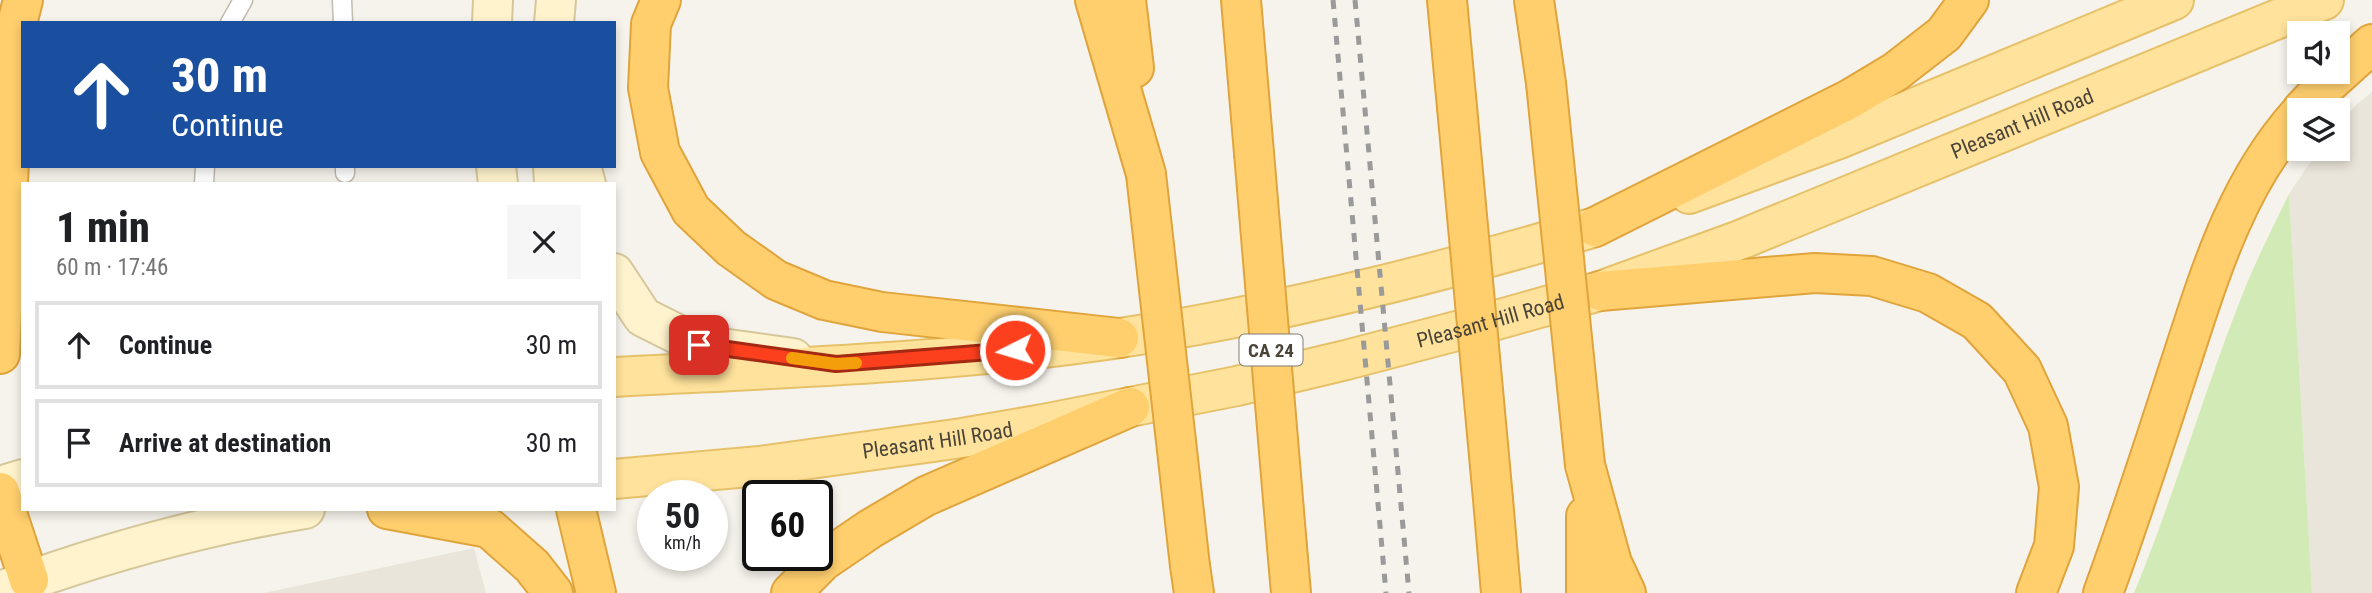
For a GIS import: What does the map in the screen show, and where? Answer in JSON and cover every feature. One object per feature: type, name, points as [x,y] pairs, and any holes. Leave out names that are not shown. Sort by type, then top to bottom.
[{"type":"highway","points":[[0,354],[16,32],[23,0]]},
{"type":"highway","points":[[661,0],[651,24],[648,88],[660,152],[691,210],[730,248],[776,280],[824,300],[882,312],[1119,338]]},
{"type":"highway","points":[[1095,0],[1146,174]]},
{"type":"highway","points":[[1126,0],[1192,584]]},
{"type":"highway","name":"CA 24","points":[[1241,0],[1291,593]]},
{"type":"highway","points":[[1447,0],[1501,593]]},
{"type":"highway","points":[[1534,0],[1546,83],[1585,465],[1586,593]]},
{"type":"highway","points":[[1546,83],[1551,0]]},
{"type":"highway","points":[[1595,227],[1872,86],[1895,72],[1944,34],[1969,0]]},
{"type":"highway","points":[[2314,98],[2372,44]]},
{"type":"highway","points":[[2103,593],[2229,223],[2256,171],[2287,128]]},
{"type":"highway","points":[[1600,291],[1815,273],[1872,276],[1928,293],[1978,321],[2022,370],[2048,426],[2059,488],[2054,546],[2036,593]]},
{"type":"highway","points":[[791,593],[823,561],[926,496],[1130,407]]},
{"type":"highway","points":[[1585,465],[1612,563],[1626,593]]},
{"type":"highway","points":[[0,492],[14,585]]},
{"type":"highway","points":[[398,511],[489,528],[532,566],[553,593]]},
{"type":"highway","points":[[576,511],[596,593]]},
{"type":"main road","points":[[492,21],[493,0]]},
{"type":"main road","points":[[554,21],[556,0]]},
{"type":"main road","points":[[616,377],[1015,350],[1119,338],[1234,318],[1356,292],[1470,264],[1595,227],[1712,187],[1839,139],[2174,0]]},
{"type":"main road","name":"Pleasant Hill Road","points":[[616,479],[760,466],[863,453],[1130,407],[1237,386],[1346,360],[1600,291],[1740,240],[2324,0]]},
{"type":"main road","points":[[616,276],[643,317],[699,345],[836,364]]},
{"type":"main road","points":[[0,486],[21,480]]},
{"type":"main road","points":[[14,585],[106,554],[187,532],[295,511]]},
{"type":"lane","points":[[231,21],[243,0]]},
{"type":"lane","points":[[342,0],[343,21]]},
{"type":"shaded area","points":[[2372,92],[2372,593],[2312,593],[2289,194],[2311,161],[2350,161],[2350,112]]},
{"type":"shaded area","points":[[474,548],[486,593],[264,593]]},
{"type":"green space","points":[[2289,194],[2312,593],[2134,593],[2162,522],[2243,292]]},
{"type":"railway","points":[[1333,0],[1386,593]]},
{"type":"railway","points":[[1355,0],[1409,593]]},
{"type":"slow traffic","points":[[792,358],[836,364],[856,363]]},
{"type":"route","points":[[699,345],[836,364],[1015,350]]}]
